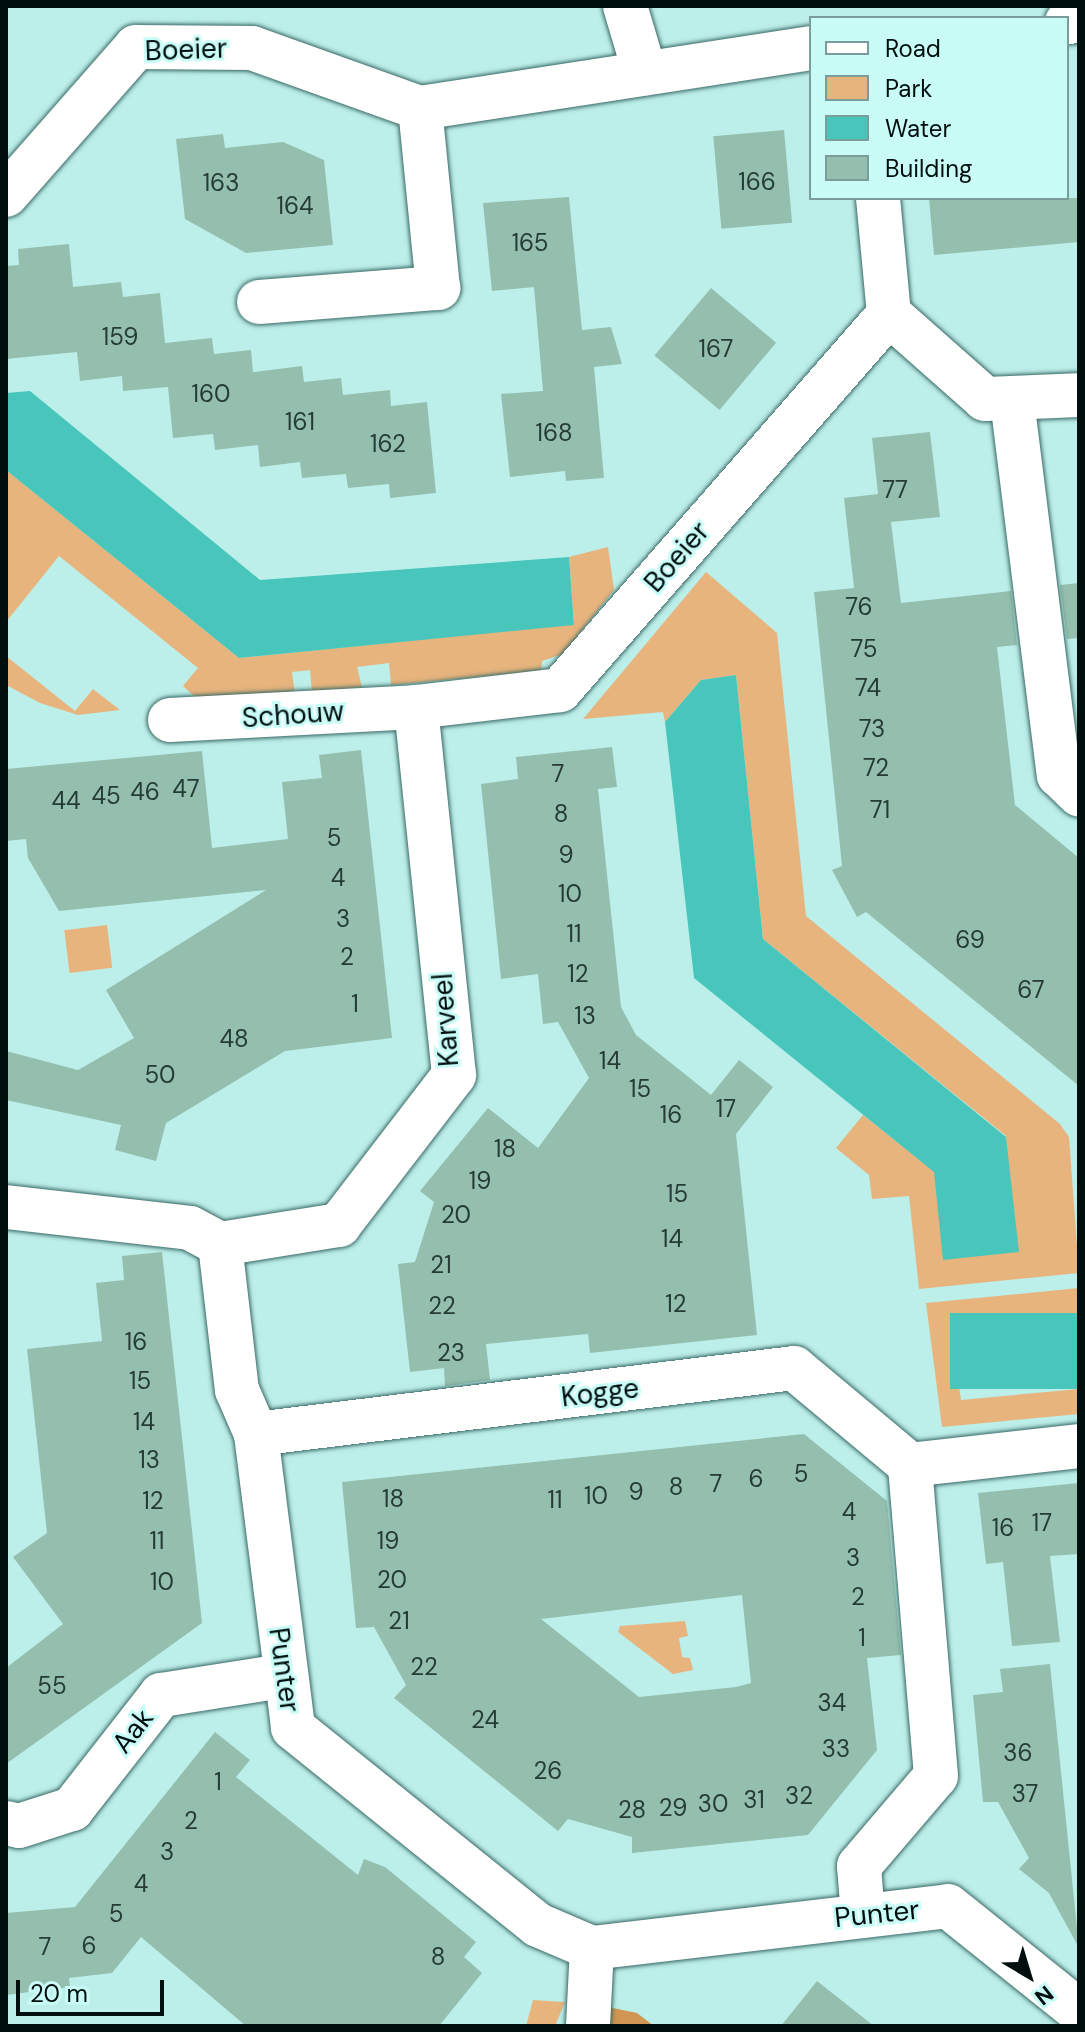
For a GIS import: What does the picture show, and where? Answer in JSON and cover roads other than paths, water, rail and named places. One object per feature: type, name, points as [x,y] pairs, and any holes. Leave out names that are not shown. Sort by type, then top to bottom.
[{"type":"street","points":[[625,6],[645,73]]},
{"type":"street","name":"Boeier","points":[[6,195],[136,47],[252,48],[420,108],[809,48]]},
{"type":"street","points":[[259,302],[438,288],[420,108]]},
{"type":"street","points":[[878,200],[889,314],[985,399],[1079,395]]},
{"type":"street","name":"Boeier","points":[[416,707],[560,690],[889,314]]},
{"type":"street","points":[[1012,400],[1063,696],[1059,775],[1079,794]]},
{"type":"street","name":"Schouw","points":[[170,720],[416,707]]},
{"type":"street","name":"Karveel","points":[[220,1244],[339,1225],[454,1075],[416,707]]},
{"type":"street","points":[[6,1207],[190,1228],[220,1244]]},
{"type":"street","name":"Punter","points":[[220,1244],[237,1390],[256,1434],[282,1676],[293,1728],[538,1925],[592,1948],[948,1906],[1062,2012]]},
{"type":"street","name":"Kogge","points":[[256,1434],[794,1368],[910,1465]]},
{"type":"street","points":[[863,1916],[859,1866],[936,1776],[910,1465],[1079,1446]]},
{"type":"street","name":"Aak","points":[[6,1823],[19,1826],[72,1809],[161,1695],[282,1676]]},
{"type":"street","points":[[588,2026],[592,1948]]},
{"type":"water","points":[[30,391],[260,580],[569,557],[574,625],[239,658],[6,470],[6,393]]},
{"type":"water","points":[[736,675],[763,939],[1006,1137],[1019,1252],[943,1260],[934,1172],[694,978],[665,722],[701,680]]},
{"type":"water","points":[[950,1313],[1079,1313],[1079,1389],[950,1389]]}]
